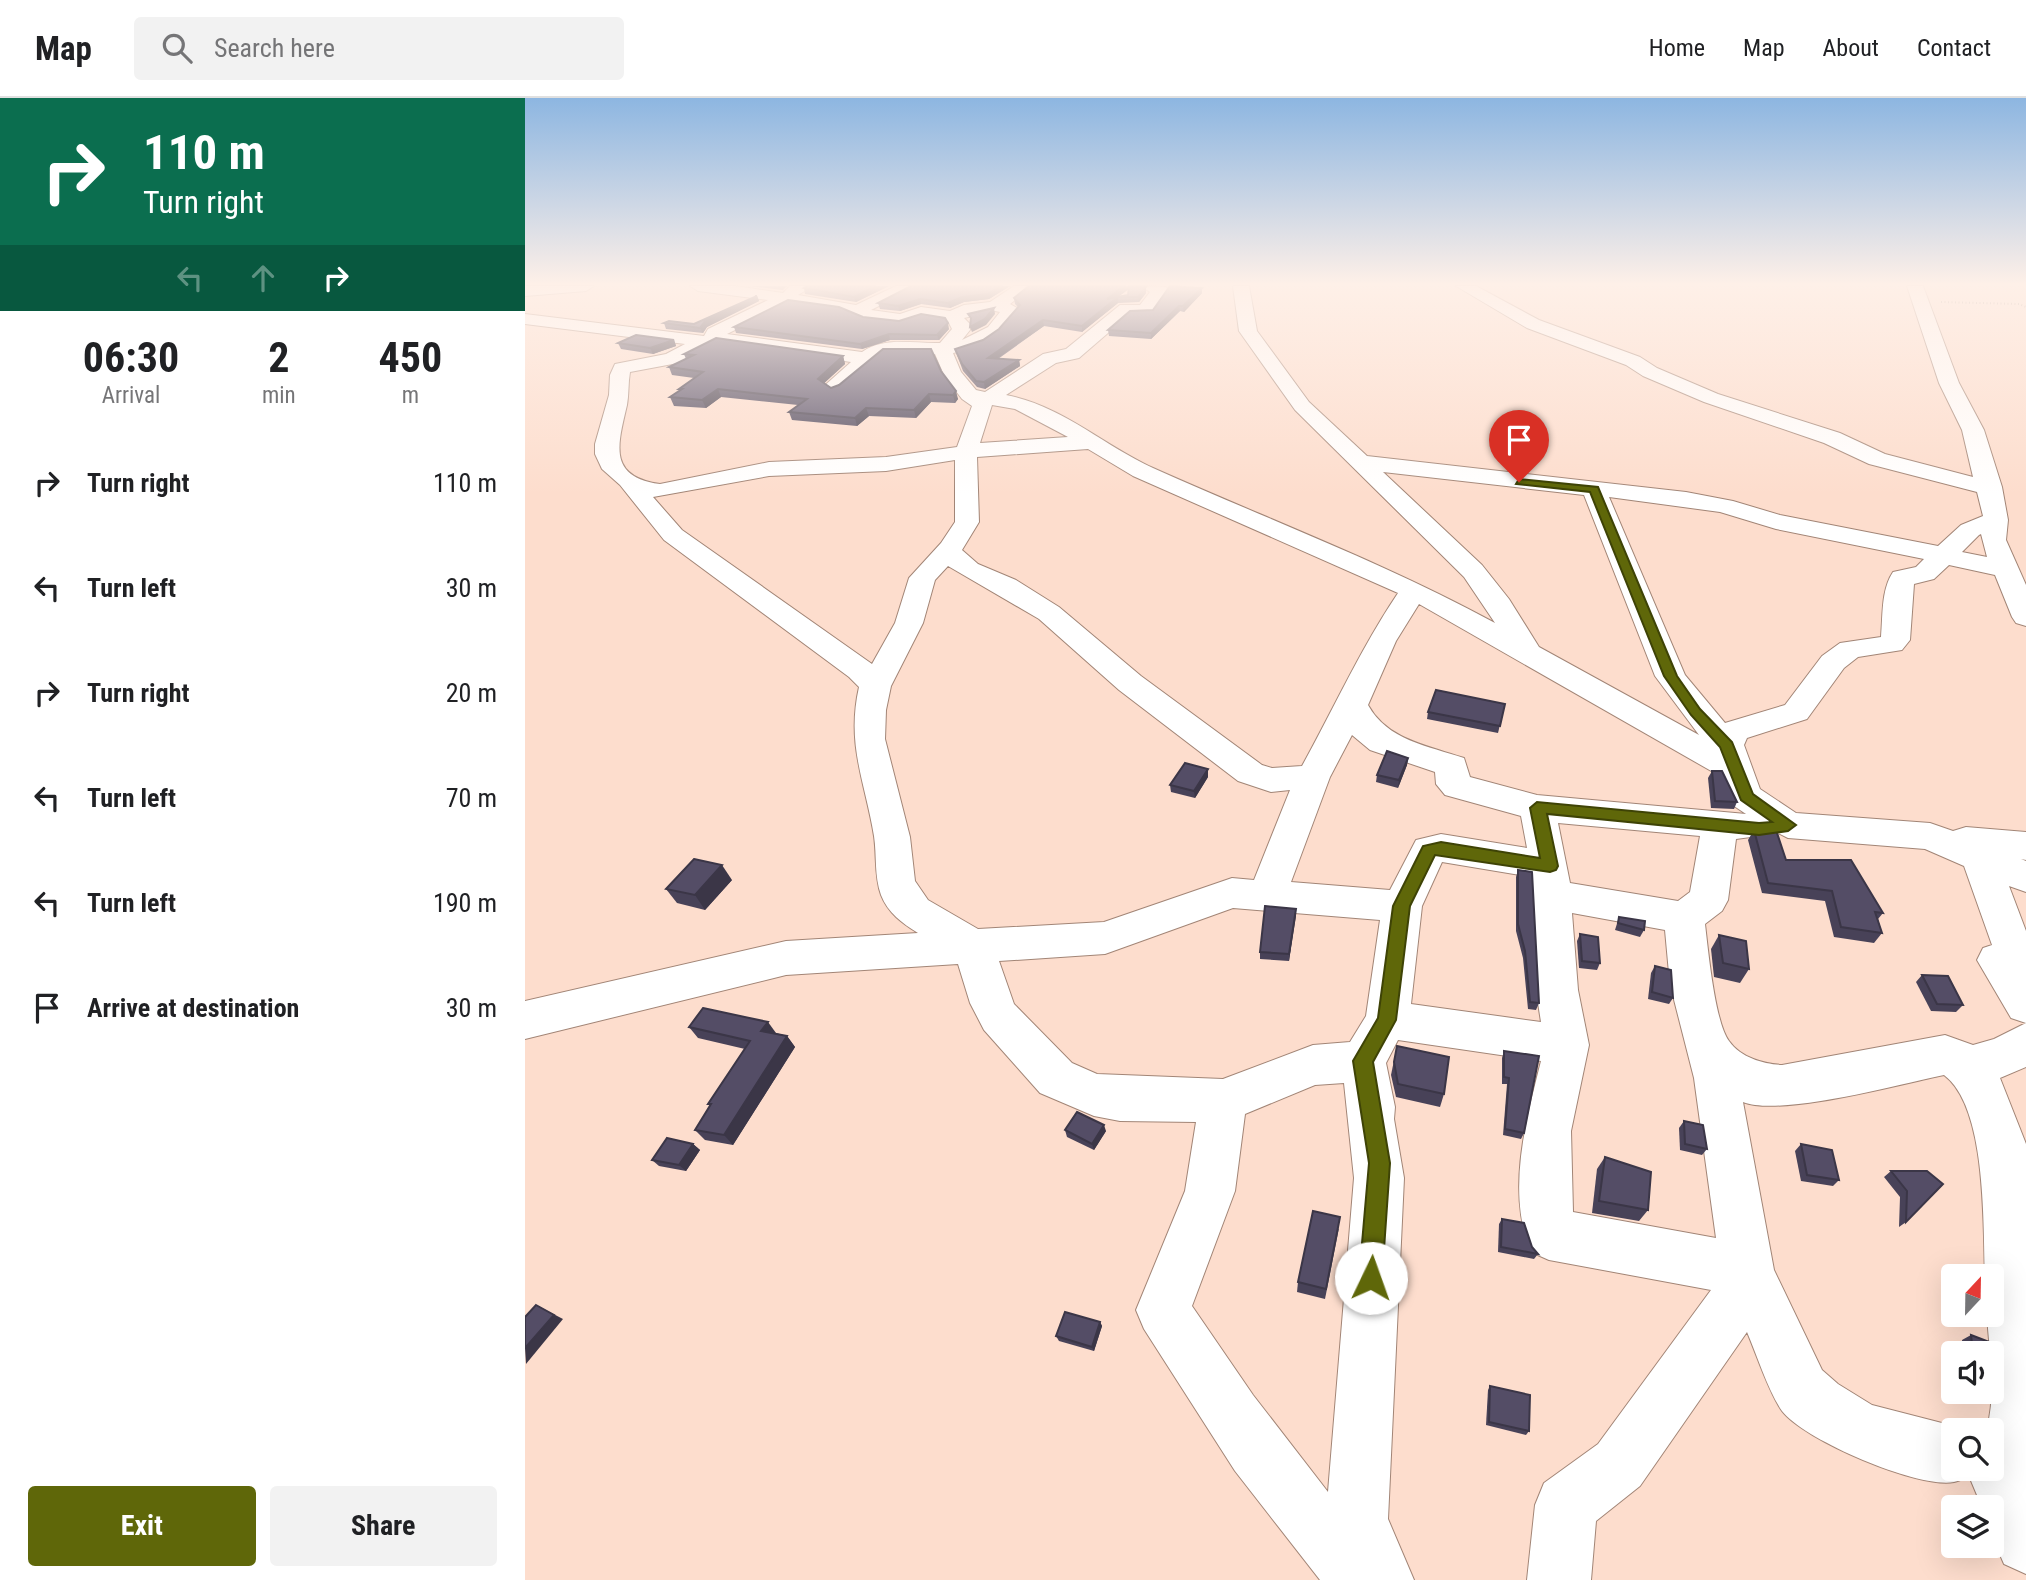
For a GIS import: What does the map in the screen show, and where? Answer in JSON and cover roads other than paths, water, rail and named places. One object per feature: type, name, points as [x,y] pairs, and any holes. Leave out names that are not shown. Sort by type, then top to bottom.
[{"type":"street","points":[[680,355],[624,367],[618,375],[619,393],[605,444],[613,470],[632,483],[631,488],[673,535],[860,670],[875,686]]},
{"type":"street","points":[[841,355],[866,358]]},
{"type":"street","points":[[833,387],[870,355]]},
{"type":"street","points":[[945,355],[951,373],[969,395],[1046,415],[1141,471],[1414,590],[1730,757]]},
{"type":"street","points":[[983,397],[1050,358],[1066,355]]},
{"type":"street","points":[[1265,355],[1302,406],[1473,571],[1495,599],[1527,651]]},
{"type":"street","points":[[1617,355],[1711,398],[1832,438],[1877,459],[1957,481],[1998,503]]},
{"type":"street","points":[[1939,355],[1948,383],[1973,430],[1998,503],[1992,537],[2026,617]]},
{"type":"street","points":[[983,397],[966,453],[968,514],[949,551],[922,578],[909,623],[875,686],[870,710],[869,739],[892,837],[896,881],[901,897],[914,911],[974,947],[991,1003],[999,1017],[1056,1078],[1094,1095],[1120,1099],[1223,1101],[1375,1040],[1567,1045]]},
{"type":"street","points":[[631,488],[660,491],[769,469],[886,464],[1012,446],[1092,442]]},
{"type":"street","points":[[1358,462],[1715,504],[1776,522],[1861,537],[2008,570]]},
{"type":"street","points":[[1594,489],[1670,676],[1730,757],[1746,797],[1788,825]]},
{"type":"street","points":[[1730,757],[1730,735],[1739,728],[1796,712],[1833,662],[1850,649],[1892,644],[1895,640],[1899,586],[1903,578],[1925,573],[1998,503]]},
{"type":"street","points":[[949,551],[971,573],[1003,584],[1032,607],[1049,613],[1130,682],[1250,773],[1271,780],[1313,777]]},
{"type":"street","points":[[1267,894],[1313,777],[1352,705],[1383,638],[1414,590]]},
{"type":"street","points":[[1352,705],[1364,728],[1382,742],[1452,766],[1454,784],[1537,808],[1759,829],[1788,825],[2026,846]]},
{"type":"street","points":[[1537,808],[1550,880],[1557,990],[1567,1045],[1547,1131],[1545,1187],[1549,1234],[1753,1282]]},
{"type":"street","points":[[1684,918],[1708,900],[1720,824]]},
{"type":"street","points":[[1930,836],[2026,877]]},
{"type":"street","points":[[1381,1580],[1359,1533],[1357,1519],[1379,1178],[1370,1119],[1375,1040],[1402,906],[1429,850],[1433,848],[1684,918]]},
{"type":"street","points":[[1980,859],[2006,933],[2017,952],[1998,960],[2026,1005]]},
{"type":"street","points":[[525,1020],[777,960],[1105,938],[1232,893],[1402,906]]},
{"type":"street","points":[[1684,918],[1691,984],[1719,1084],[1725,1144],[1753,1282],[1802,1390],[1813,1401],[1867,1434],[1941,1448]]},
{"type":"street","points":[[1974,1071],[1976,1063],[2004,1056],[2026,1043]]},
{"type":"street","points":[[1710,1053],[1753,1085],[1760,1086],[1782,1086],[1945,1055],[1957,1058],[1974,1071],[2016,1175],[2020,1391],[2011,1448],[2004,1450]]},
{"type":"street","points":[[1223,1101],[1209,1191],[1163,1310],[1208,1385],[1323,1535],[1362,1580]]},
{"type":"street","points":[[1559,1580],[1566,1505],[1619,1465],[1729,1310],[1753,1282]]},
{"type":"street","points":[[1994,1481],[2026,1542]]}]
